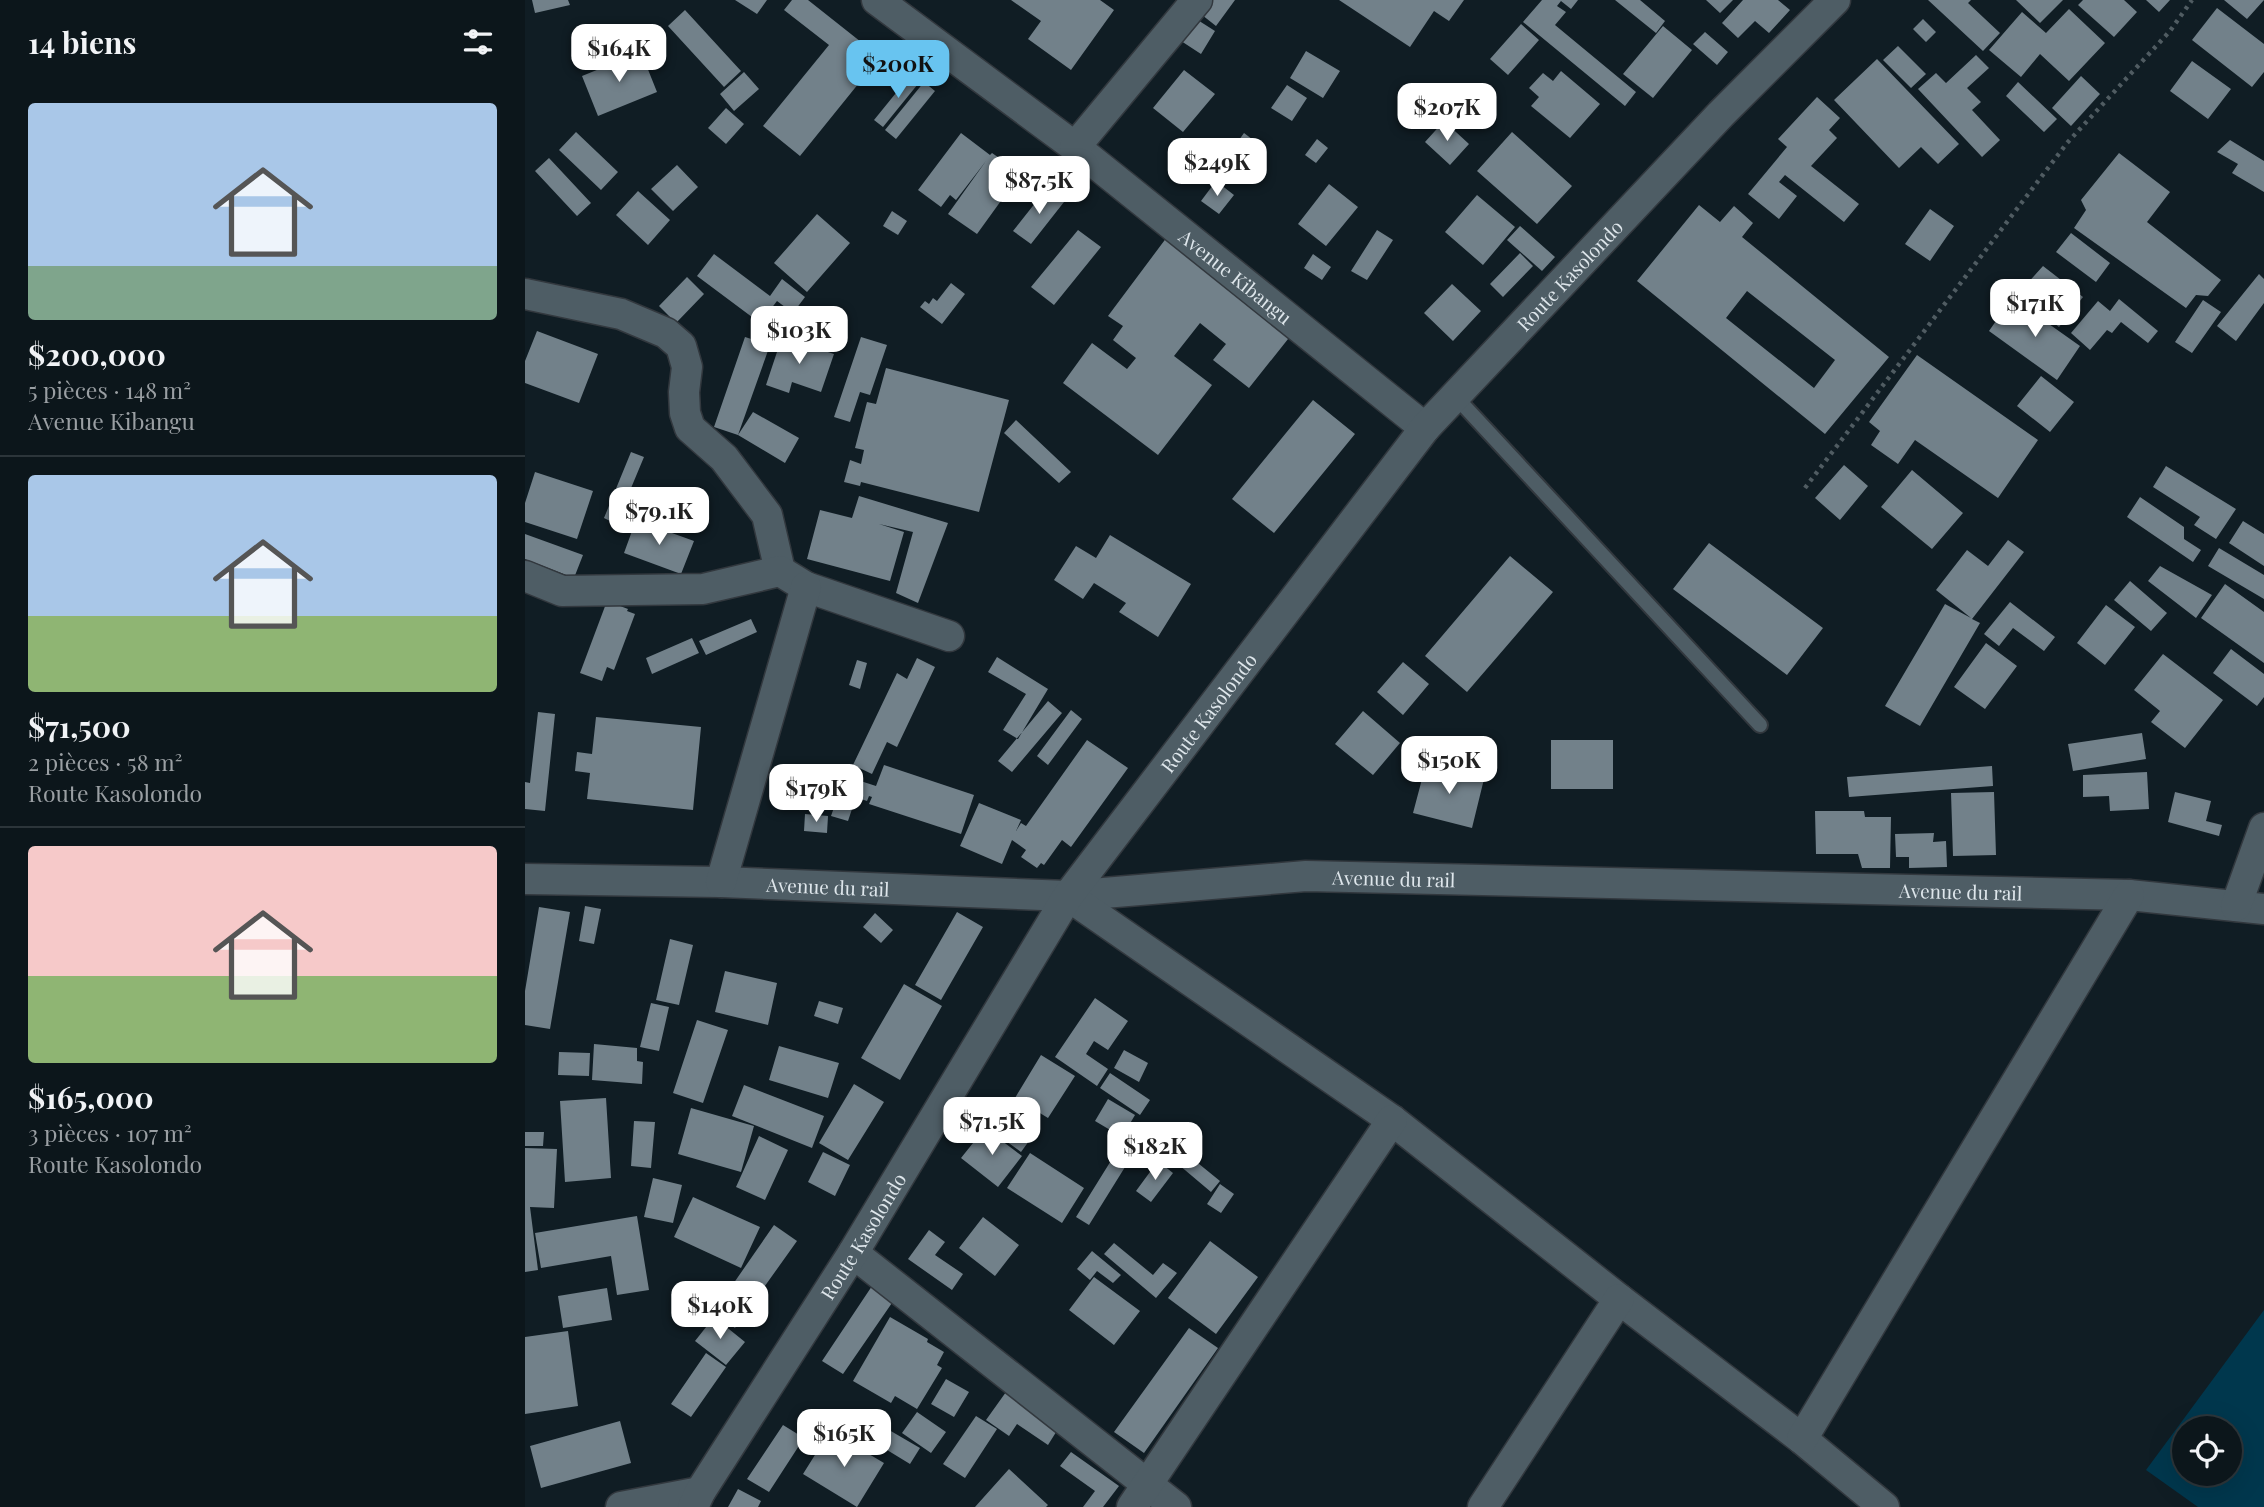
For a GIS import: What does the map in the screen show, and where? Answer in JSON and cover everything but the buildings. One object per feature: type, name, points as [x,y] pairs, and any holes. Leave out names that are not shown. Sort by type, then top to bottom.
[{"type":"street","name":"Avenue Kibangu","points":[[877,0],[1075,147],[1425,428]]},
{"type":"street","points":[[1075,147],[1197,0]]},
{"type":"street","name":"Route Kasolondo","points":[[697,1499],[853,1253],[1068,895],[1425,428],[1712,124],[1835,0]]},
{"type":"street","points":[[525,294],[621,314],[666,333],[681,346],[687,367],[685,413],[690,428],[724,458],[767,515],[780,571]]},
{"type":"street","points":[[525,576],[562,591],[703,589],[780,571],[806,587],[949,636]]},
{"type":"street","points":[[721,882],[806,587]]},
{"type":"street","points":[[2250,907],[2264,828]]},
{"type":"street","name":"Avenue du rail","points":[[525,879],[721,882],[1068,895],[1305,876],[2129,895],[2250,907]]},
{"type":"street","points":[[1068,895],[1392,1120],[1801,1439],[1884,1507]]},
{"type":"street","points":[[1801,1439],[2129,895]]},
{"type":"street","points":[[1140,1495],[1392,1120]]},
{"type":"street","points":[[853,1253],[1140,1495],[1176,1507]]},
{"type":"street","points":[[1483,1507],[1619,1299]]},
{"type":"street","points":[[621,1507],[697,1499]]},
{"type":"lane","points":[[1455,396],[1760,725]]},
{"type":"path","points":[[1805,488],[2067,143],[2170,31],[2192,0]]},
{"type":"shaded area","points":[[2264,1310],[2264,1507],[2198,1507],[2146,1470],[2172,1435],[2172,1486],[2242,1486],[2242,1416],[2186,1416]]}]
